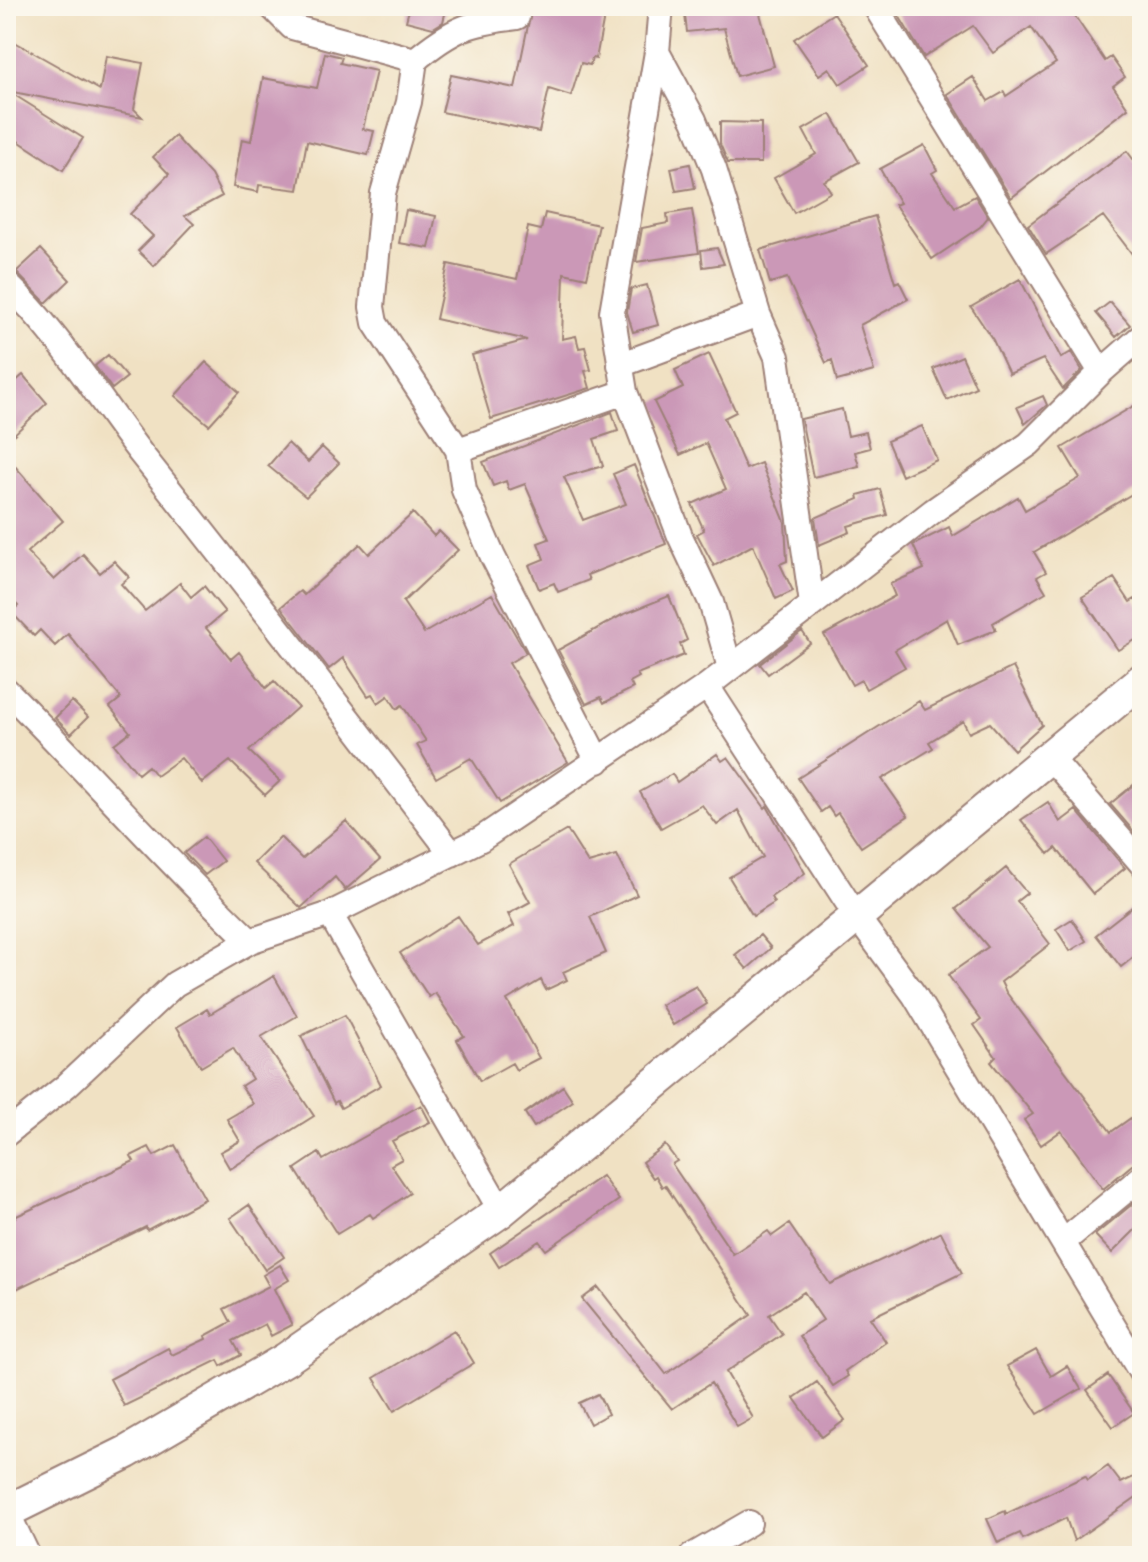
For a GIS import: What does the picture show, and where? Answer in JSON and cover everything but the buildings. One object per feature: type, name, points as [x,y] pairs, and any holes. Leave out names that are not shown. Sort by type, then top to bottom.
[{"type":"main road","points":[[7,1512],[127,1452],[286,1359],[501,1211],[1142,680]]},
{"type":"street","points":[[271,6],[292,27],[415,60]]},
{"type":"street","points":[[661,6],[657,52],[612,312],[625,392],[680,536],[711,602],[730,668]]},
{"type":"street","points":[[875,6],[1101,372]]},
{"type":"street","points":[[517,17],[471,22],[447,33],[415,60],[409,102],[383,193],[372,307],[375,323],[458,450],[464,490],[493,557],[598,761]]},
{"type":"street","points":[[657,52],[694,120],[714,169],[758,314],[777,357],[812,604]]},
{"type":"street","points":[[6,283],[40,315],[99,400],[452,854]]},
{"type":"street","points":[[620,365],[758,314]]},
{"type":"street","points":[[6,1134],[66,1086],[175,984],[250,941],[330,914],[452,854],[598,761],[707,686],[933,511],[1029,444],[1142,336]]},
{"type":"street","points":[[458,450],[625,392]]},
{"type":"street","points":[[707,686],[857,917],[915,996],[1142,1374]]},
{"type":"street","points":[[11,706],[250,941]]},
{"type":"street","points":[[1049,756],[1142,864]]},
{"type":"street","points":[[330,914],[501,1211]]},
{"type":"street","points":[[1063,1242],[1142,1177]]},
{"type":"street","points":[[7,1512],[28,1556]]},
{"type":"street","points":[[692,1556],[749,1523]]}]
